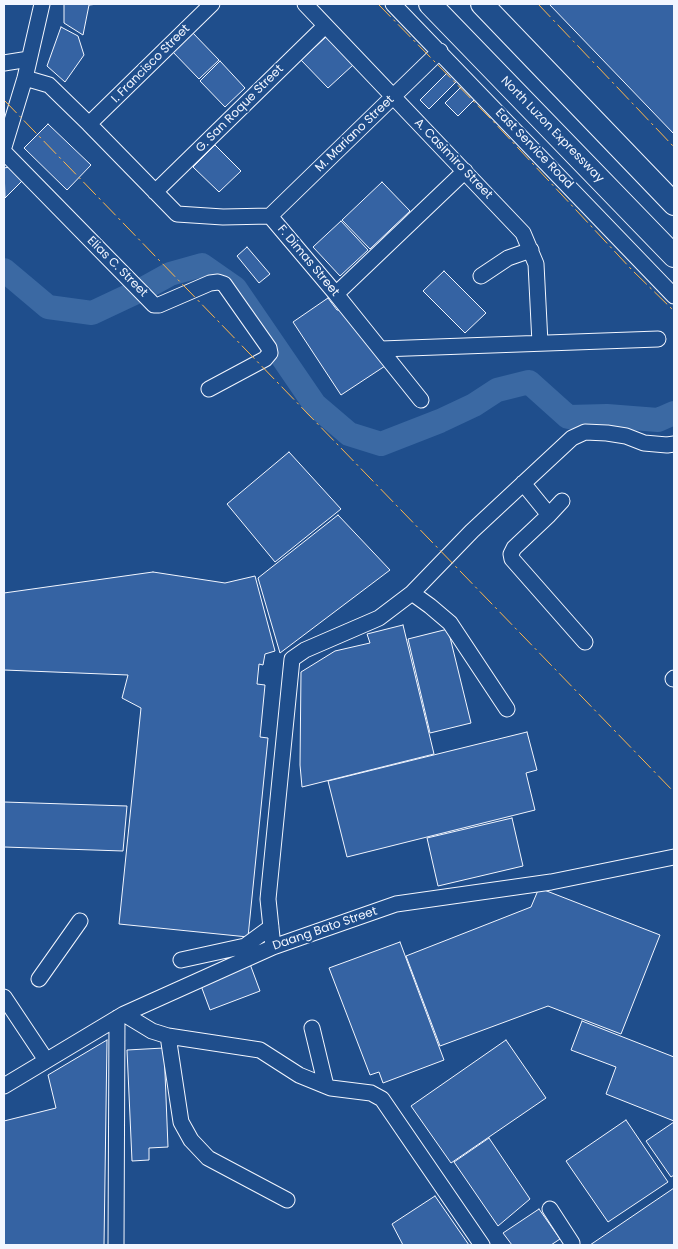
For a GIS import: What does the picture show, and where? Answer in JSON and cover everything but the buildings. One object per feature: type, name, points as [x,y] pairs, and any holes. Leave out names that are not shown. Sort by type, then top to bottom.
[{"type":"highway","name":"North Luzon Expressway","points":[[430,4],[674,256]]},
{"type":"highway","points":[[482,4],[674,204]]},
{"type":"street","points":[[5,137],[25,78],[42,4]]},
{"type":"street","name":"I. Francisco Street","points":[[90,124],[212,4]]},
{"type":"street","name":"A. Casimiro Street","points":[[305,4],[523,233],[536,264],[540,343]]},
{"type":"street","name":"East Service Road","points":[[393,4],[674,296]]},
{"type":"street","name":"G. San Roque Street","points":[[155,192],[325,26]]},
{"type":"street","name":"M. Mariano Street","points":[[270,216],[440,52]]},
{"type":"street","points":[[4,63],[29,60]]},
{"type":"street","name":"F. Dimas Street","points":[[25,78],[48,85],[90,124],[177,214],[223,217],[270,216],[422,400]]},
{"type":"street","name":"Elias C. Street","points":[[4,152],[154,305],[159,305],[210,283],[218,282],[224,284],[269,348],[270,353],[265,358],[209,389]]},
{"type":"street","points":[[336,294],[465,171]]},
{"type":"street","points":[[481,276],[508,258],[531,250]]},
{"type":"street","points":[[381,349],[658,339]]},
{"type":"street","points":[[273,947],[268,899],[290,663],[295,656],[379,618],[412,593],[472,530],[572,438],[585,432],[607,433],[626,436],[644,443],[674,444]]},
{"type":"street","points":[[523,482],[549,514]]},
{"type":"street","points":[[562,501],[514,548],[511,554],[512,559],[585,642]]},
{"type":"street","points":[[412,593],[450,623],[507,709]]},
{"type":"street","name":"Daang Bato Street","points":[[4,1086],[120,1016],[273,947],[396,904],[551,882],[674,858]]},
{"type":"street","points":[[40,979],[80,921]]},
{"type":"street","points":[[181,960],[245,946],[271,927]]},
{"type":"street","points":[[4,996],[46,1060]]},
{"type":"street","points":[[116,1245],[120,1016],[152,1031],[168,1036],[260,1050],[299,1075],[326,1086],[371,1093],[382,1099],[482,1245]]},
{"type":"street","points":[[312,1028],[326,1086]]},
{"type":"street","points":[[168,1036],[181,1122],[191,1140],[208,1158],[287,1200]]},
{"type":"street","points":[[550,1209],[572,1245]]},
{"type":"waterway","points":[[4,270],[48,307],[92,313],[170,274],[202,265],[235,288],[315,405],[349,434],[381,444],[440,421],[474,405],[497,390],[529,382],[568,417],[607,416],[658,420],[674,413]]},
{"type":"power","points":[[378,4],[491,119],[632,270],[674,311]]},
{"type":"power","points":[[538,4],[674,147]]},
{"type":"power","points":[[4,100],[674,792]]}]
